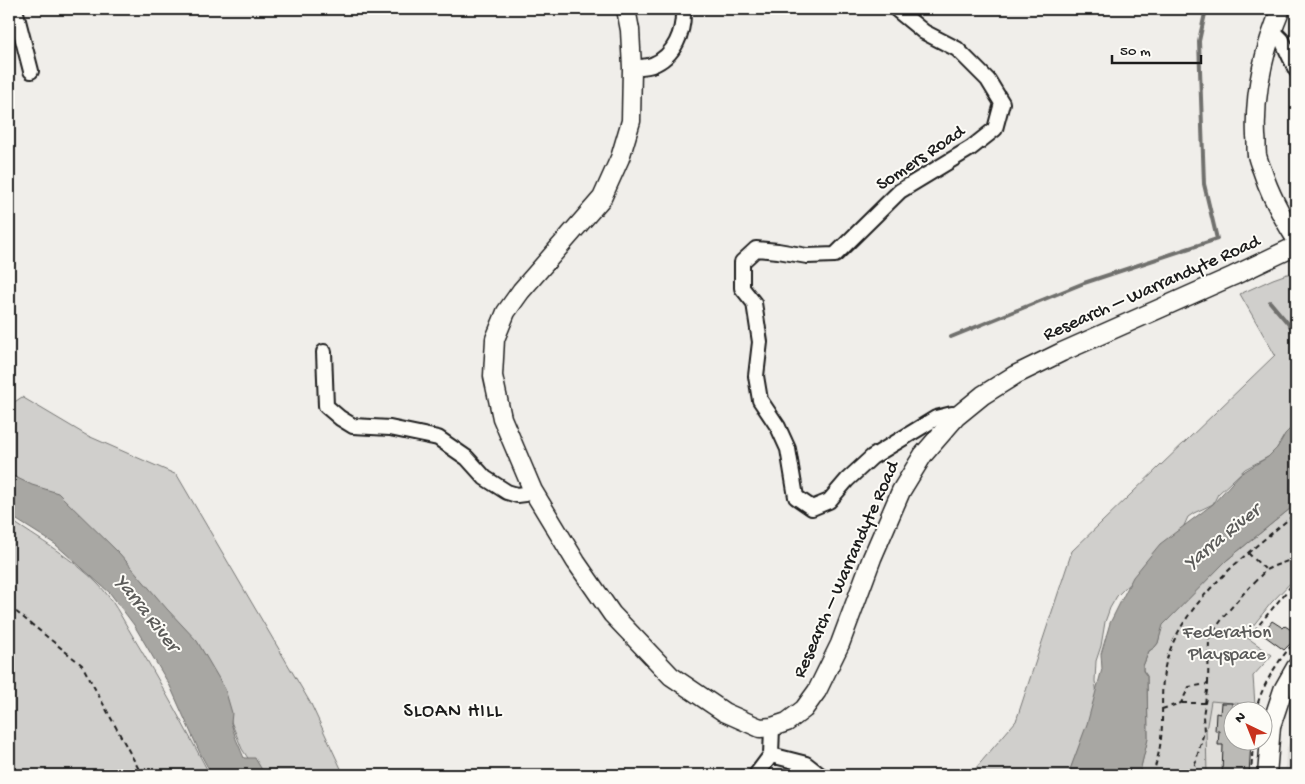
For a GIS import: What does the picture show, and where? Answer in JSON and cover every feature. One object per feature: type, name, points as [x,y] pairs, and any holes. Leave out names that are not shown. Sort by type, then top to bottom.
[{"type":"main road","points":[[626,9],[630,30],[632,68],[630,121],[620,158],[602,198],[506,312],[495,339],[493,376],[502,418],[533,491],[576,562],[612,614],[671,676],[724,712],[760,728],[772,727]]},
{"type":"main road","points":[[1282,9],[1272,30],[1257,92],[1255,122],[1257,156],[1268,189],[1296,239]]},
{"type":"main road","name":"Research – Warrandyte Road","points":[[772,727],[787,722],[804,709],[817,691],[840,644],[872,558],[901,491],[923,456],[956,417],[1014,375],[1289,250]]},
{"type":"main road","points":[[1267,775],[1271,726],[1283,690],[1296,667]]},
{"type":"street","points":[[15,9],[31,71]]},
{"type":"street","points":[[632,68],[650,66],[660,61],[672,51],[680,35],[682,9]]},
{"type":"street","name":"Somers Road","points":[[896,9],[924,32],[957,49],[988,80],[1002,103],[995,129],[971,148],[900,191],[835,255],[807,256],[756,249],[742,262],[742,288],[754,303],[760,342],[756,376],[760,400],[778,427],[788,449],[796,498],[812,508],[828,501],[872,456],[936,418],[952,414],[956,417]]},
{"type":"street","points":[[1272,30],[1282,40],[1296,70]]},
{"type":"street","points":[[324,352],[326,406],[340,418],[353,426],[390,428],[438,438],[467,458],[485,478],[507,492],[517,495],[533,491]]},
{"type":"street","points":[[756,775],[771,755],[772,727]]},
{"type":"street","points":[[771,755],[806,764],[820,775]]},
{"type":"path","points":[[1153,775],[1161,738],[1163,685],[1167,659],[1175,638],[1192,610],[1227,571],[1296,514]]},
{"type":"path","points":[[1248,553],[1266,570]]},
{"type":"path","points":[[1192,775],[1204,732],[1203,716],[1208,684],[1209,638],[1225,615],[1266,570],[1296,558]]},
{"type":"path","points":[[1248,638],[1296,580]]},
{"type":"path","points":[[9,606],[82,665],[142,775]]},
{"type":"path","points":[[1259,702],[1276,665],[1296,641]]},
{"type":"path","points":[[1181,703],[1189,687],[1208,684]]},
{"type":"path","points":[[1162,709],[1181,703],[1205,703]]},
{"type":"path","points":[[1251,775],[1252,752]]},
{"type":"shaded area","points":[[1211,701],[1222,702],[1222,752],[1251,752],[1249,775],[1207,775],[1206,731]]},
{"type":"shaded area","points":[[1296,722],[1296,775],[1285,775],[1286,751]]},
{"type":"green space","points":[[1287,274],[1296,274],[1296,423],[1268,457],[1245,469],[1218,494],[1213,504],[1188,517],[1182,530],[1117,596],[1105,622],[1096,661],[1095,681],[1098,700],[1068,775],[970,775],[1016,721],[1072,551],[1275,355],[1240,294]]},
{"type":"green space","points":[[22,397],[86,435],[177,475],[311,704],[344,775],[259,775],[242,749],[230,719],[9,474],[9,403],[13,403]]},
{"type":"green space","name":"Federation Playspace","points":[[1296,504],[1296,577],[1271,603],[1245,636],[1272,655],[1253,676],[1255,702],[1211,701],[1206,731],[1207,775],[1139,775],[1148,738],[1147,676],[1143,666],[1149,651],[1158,643],[1162,625],[1227,560]]},
{"type":"green space","points":[[9,519],[78,566],[108,595],[182,722],[210,775],[9,775]]},
{"type":"water","name":"Yarra River","points":[[1296,423],[1296,504],[1227,560],[1163,625],[1158,643],[1149,651],[1143,666],[1143,671],[1147,676],[1148,739],[1139,775],[1068,775],[1087,724],[1102,669],[1101,654],[1110,623],[1133,577],[1160,544],[1213,504],[1240,474],[1268,457]]},
{"type":"water","name":"Yarra River","points":[[9,474],[32,485],[58,493],[120,554],[197,641],[225,689],[232,713],[231,723],[244,758],[255,758],[265,775],[212,775],[170,686],[134,625],[110,593],[55,544],[9,515]]},
{"type":"building","points":[[1272,621],[1296,633],[1296,638],[1284,650],[1262,634]]},
{"type":"building","points":[[1222,703],[1222,745],[1218,745],[1219,731],[1215,731],[1216,713],[1220,714]]},
{"type":"building","points":[[1223,752],[1250,752],[1249,775],[1222,775]]},
{"type":"waterway","points":[[951,337],[1084,283],[1217,239],[1204,184],[1199,41],[1206,9]]},
{"type":"waterway","points":[[1270,302],[1296,333]]},
{"type":"district","name":"SLOAN HILL","points":[[453,712]]}]
